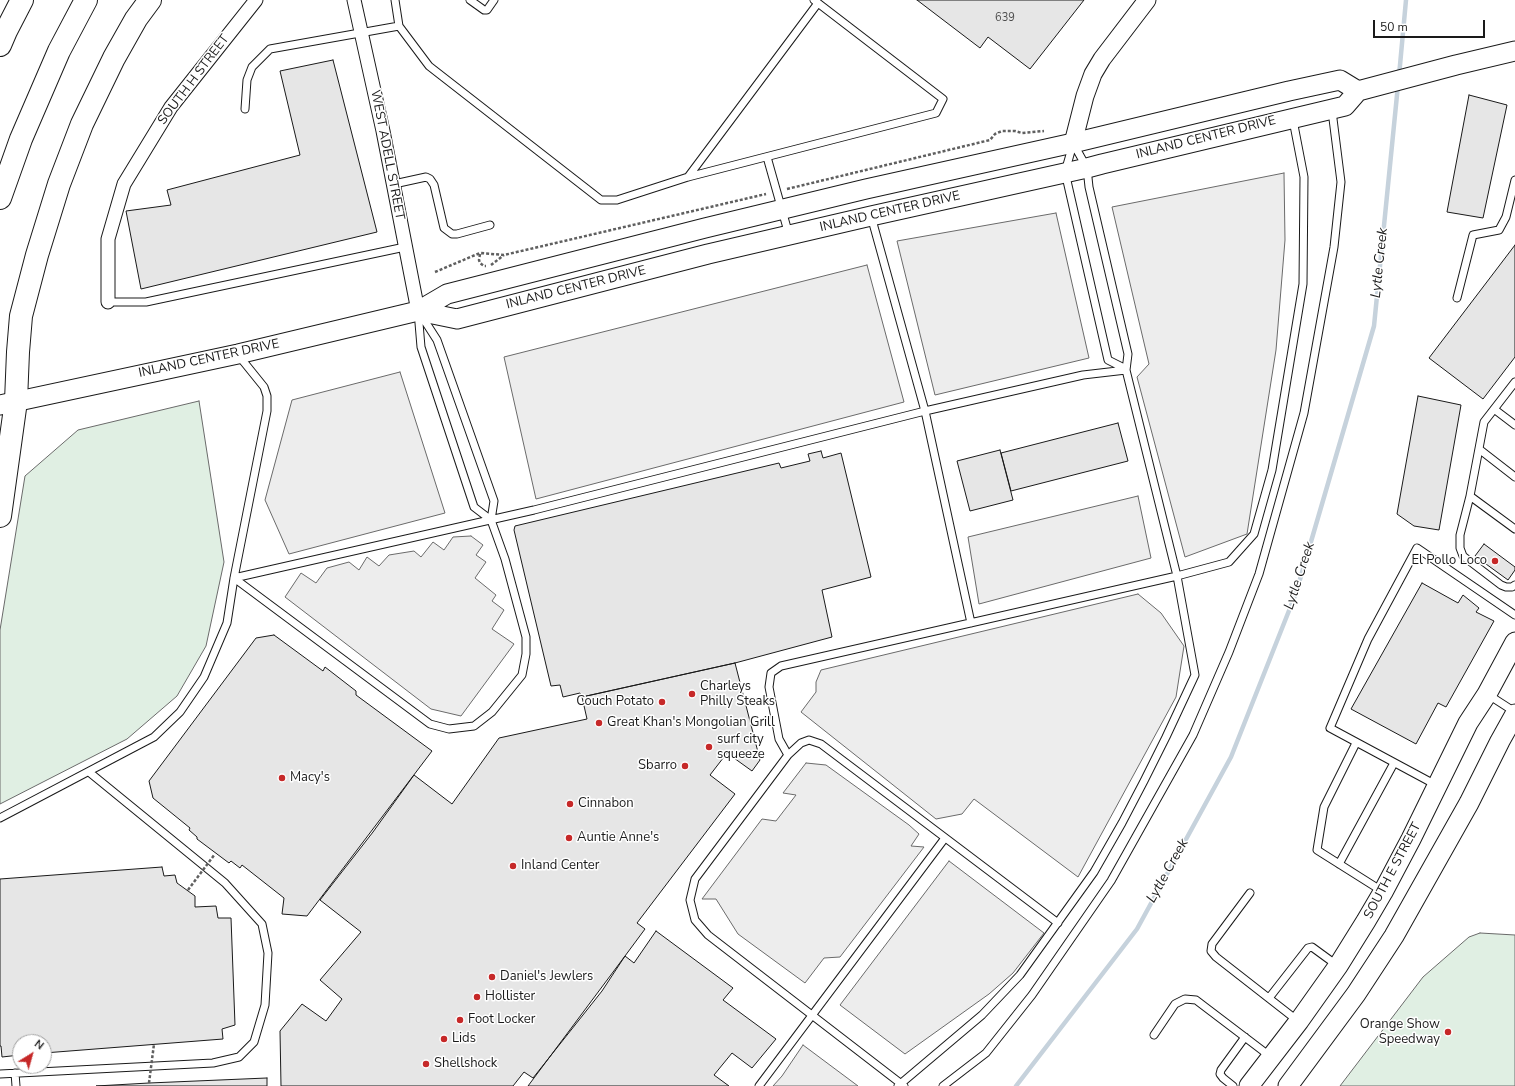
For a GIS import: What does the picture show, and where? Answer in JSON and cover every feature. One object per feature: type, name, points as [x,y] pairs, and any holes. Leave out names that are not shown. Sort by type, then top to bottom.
[{"type":"highway","points":[[0,45],[22,0]]},
{"type":"highway","points":[[0,198],[24,132],[59,51],[86,0]]},
{"type":"highway","points":[[0,516],[8,403],[18,352],[22,316],[37,254],[59,184],[82,124],[114,58],[136,19],[150,0]]},
{"type":"main road","points":[[1358,90],[1515,51]]},
{"type":"main road","name":"INLAND CENTER DRIVE","points":[[8,403],[238,354],[418,311],[447,294],[704,228],[1073,143],[1282,92],[1340,80],[1358,90],[1345,106],[1087,168],[871,216],[701,256],[457,319],[418,311]]},
{"type":"main road","name":"SOUTH E STREET","points":[[1249,1086],[1338,966],[1383,892],[1468,723],[1487,694],[1515,642]]},
{"type":"main road","points":[[1288,1086],[1356,994],[1394,936],[1469,803],[1515,713]]},
{"type":"street","name":"SOUTH H STREET","points":[[108,302],[108,239],[124,184],[171,107],[256,0]]},
{"type":"street","name":"WEST ADELL STREET","points":[[354,0],[394,184],[418,311]]},
{"type":"street","points":[[1073,143],[1085,96],[1093,74],[1102,59],[1147,0]]},
{"type":"lane","points":[[395,0],[399,26],[429,66],[601,200],[617,200],[688,177],[936,113],[943,99],[816,2],[688,177]]},
{"type":"lane","points":[[470,0],[484,10],[487,10],[494,0]]},
{"type":"lane","points":[[245,109],[247,80],[252,67],[270,49],[399,26]]},
{"type":"lane","points":[[943,1086],[986,1052],[1032,995],[1111,881],[1193,735],[1229,652],[1259,574],[1304,413],[1334,247],[1340,182],[1332,109]]},
{"type":"lane","points":[[788,755],[780,739],[769,687],[771,673],[782,666],[1177,576],[1229,562],[1254,534],[1272,470],[1303,284],[1304,177],[1293,118]]},
{"type":"lane","points":[[1058,923],[821,744],[809,740],[801,744],[788,755],[695,879],[690,900],[695,920],[708,935],[901,1085],[982,1015],[1020,976],[1058,923],[1094,872],[1122,823],[1166,737],[1195,675],[1177,576],[1126,370],[1128,354],[1089,187],[1087,168],[1073,143]]},
{"type":"lane","points":[[1073,143],[1065,172],[1108,360],[1126,370]]},
{"type":"lane","points":[[767,157],[789,235]]},
{"type":"lane","points":[[394,184],[426,177],[430,179],[434,185],[444,228],[452,234],[490,225]]},
{"type":"lane","points":[[1457,298],[1473,235],[1499,230],[1506,217],[1515,180]]},
{"type":"lane","points":[[871,216],[925,412],[971,623]]},
{"type":"lane","points":[[108,302],[146,302],[406,247]]},
{"type":"lane","points":[[418,311],[421,347],[474,507],[491,520]]},
{"type":"lane","points":[[234,578],[430,724],[449,729],[474,726],[492,712],[522,674],[526,654],[526,637],[505,559],[491,520],[494,501],[437,340],[418,311]]},
{"type":"lane","points":[[0,818],[154,738],[180,712],[204,677],[227,622],[234,578],[267,411],[267,396],[264,387],[238,354]]},
{"type":"lane","points":[[234,578],[491,520],[925,412],[1083,375],[1126,370]]},
{"type":"lane","points":[[1515,382],[1484,422],[1470,496],[1460,535],[1460,548],[1462,556],[1506,587],[1512,587],[1515,585]]},
{"type":"lane","points":[[1494,409],[1515,425]]},
{"type":"lane","points":[[1479,449],[1515,477]]},
{"type":"lane","points":[[1470,496],[1515,529]]},
{"type":"lane","points":[[1436,785],[1330,728],[1368,639],[1417,548],[1515,615]]},
{"type":"lane","points":[[1487,694],[1515,713]]},
{"type":"lane","points":[[1356,743],[1324,807],[1317,850],[1383,892]]},
{"type":"lane","points":[[1339,864],[1394,763]]},
{"type":"lane","points":[[52,1071],[213,1063],[239,1057],[254,1042],[265,1005],[268,953],[262,924],[225,883],[89,772]]},
{"type":"lane","points":[[759,1086],[945,838]]},
{"type":"lane","points":[[1250,893],[1212,944],[1211,951],[1216,957],[1298,1021]]},
{"type":"lane","points":[[1269,998],[1308,948],[1312,947],[1338,966]]},
{"type":"lane","points":[[1154,1035],[1176,1004],[1185,999],[1196,1000],[1271,1057]]},
{"type":"lane","points":[[1233,1086],[1223,1078],[1220,1074],[1220,1070],[1245,1037]]},
{"type":"lane","points":[[0,1074],[12,1073]]},
{"type":"lane","points":[[15,1074],[16,1086]]},
{"type":"path","points":[[435,272],[480,253],[504,255],[776,192],[990,140],[995,134],[1002,131],[1015,131],[1022,133],[1051,130]]},
{"type":"path","points":[[480,253],[479,260],[484,266],[490,265],[504,255]]},
{"type":"path","points":[[188,890],[215,854]]},
{"type":"path","points":[[150,1083],[154,1044]]},
{"type":"green space","points":[[199,401],[224,562],[206,646],[177,696],[127,739],[0,804],[0,630],[25,476],[78,430]]},
{"type":"green space","name":"Orange Show Speedway","points":[[1480,933],[1515,935],[1515,1086],[1340,1086],[1423,977],[1469,937]]},
{"type":"shaded area","points":[[1284,173],[1285,240],[1276,350],[1247,534],[1185,557],[1137,377],[1149,364],[1112,207]]},
{"type":"shaded area","points":[[1056,213],[1089,358],[935,395],[897,241]]},
{"type":"shaded area","points":[[867,265],[904,402],[536,499],[504,357]]},
{"type":"shaded area","points":[[400,372],[445,513],[289,554],[265,500],[292,400]]},
{"type":"shaded area","points":[[1138,496],[1151,558],[979,604],[968,537]]},
{"type":"shaded area","points":[[471,536],[483,545],[476,555],[486,562],[475,578],[496,595],[492,601],[504,610],[492,629],[514,644],[461,716],[431,709],[285,597],[301,573],[316,583],[327,568],[349,562],[359,570],[367,557],[379,566],[389,555],[414,551],[421,557],[433,542],[444,550],[453,537]]},
{"type":"shaded area","points":[[1138,594],[1161,613],[1184,646],[1176,697],[1078,877],[974,799],[962,814],[936,819],[801,712],[816,692],[816,682],[821,670]]},
{"type":"shaded area","points":[[806,763],[826,765],[909,825],[919,834],[911,846],[924,847],[840,957],[824,958],[805,983],[738,934],[716,899],[702,899],[762,819],[776,821],[796,795],[783,793]]},
{"type":"shaded area","points":[[949,861],[1044,933],[1013,973],[989,994],[905,1054],[840,1005]]},
{"type":"shaded area","points":[[803,1045],[858,1086],[773,1086],[782,1076]]},
{"type":"building","points":[[917,0],[1084,0],[1030,69],[988,37],[980,48]]},
{"type":"building","points":[[333,60],[377,232],[141,289],[126,211],[171,205],[167,190],[300,155],[280,71]]},
{"type":"building","points":[[1469,95],[1507,105],[1483,218],[1447,212]]},
{"type":"building","points":[[1515,245],[1515,357],[1483,399],[1429,358]]},
{"type":"building","points":[[1418,396],[1461,405],[1439,530],[1414,526],[1397,514]]},
{"type":"building","points":[[1118,423],[1128,461],[1011,491],[1001,453]]},
{"type":"building","points":[[1000,450],[1013,500],[970,511],[957,461]]},
{"type":"building","points":[[821,451],[823,458],[841,453],[871,577],[822,590],[832,637],[735,663],[582,697],[580,693],[563,697],[560,685],[551,686],[514,530],[515,526],[779,463],[781,468],[810,461],[808,454]]},
{"type":"building","name":"El Pollo Loco","points":[[1484,544],[1515,567],[1515,570],[1508,580],[1475,556]]},
{"type":"building","points":[[1422,583],[1458,603],[1463,595],[1479,608],[1476,612],[1494,621],[1446,707],[1438,703],[1416,744],[1351,709]]},
{"type":"building","name":"Macy's","points":[[274,635],[323,671],[325,667],[356,691],[356,695],[432,751],[307,916],[282,914],[284,898],[242,865],[240,868],[231,861],[229,863],[197,839],[197,837],[189,830],[190,828],[153,798],[149,781],[256,638]]},
{"type":"building","name":"Inland Center","points":[[735,663],[760,760],[752,771],[727,753],[710,775],[735,794],[637,923],[645,929],[602,991],[533,1078],[524,1072],[513,1086],[281,1086],[280,1031],[302,1004],[326,1021],[342,999],[320,980],[361,932],[320,900],[373,832],[414,775],[452,804],[499,738],[587,719],[582,697]]},
{"type":"building","points":[[162,867],[164,876],[175,875],[177,883],[195,896],[195,907],[216,906],[218,918],[231,918],[235,1025],[222,1029],[223,1039],[52,1052],[52,1034],[12,1034],[12,1056],[2,1057],[0,1046],[0,879]]},
{"type":"building","points":[[656,931],[733,988],[723,1000],[776,1039],[752,1068],[732,1053],[714,1075],[729,1086],[528,1086],[625,956],[634,963]]},
{"type":"building","points":[[267,1078],[267,1086],[96,1086],[149,1083]]},
{"type":"waterway","name":"Lytle Creek","points":[[1399,76],[1406,0]]},
{"type":"waterway","name":"Lytle Creek","points":[[1016,1086],[1137,929],[1231,757],[1296,593],[1374,326],[1398,85]]},
{"type":"place","name":"El Pollo Loco","points":[[1495,561]]},
{"type":"place","name":"Charleys Philly Steaks","points":[[692,694]]},
{"type":"place","name":"Couch Potato","points":[[662,702]]},
{"type":"place","name":"Great Khan's Mongolian Grill","points":[[599,723]]},
{"type":"place","name":"surf city squeeze","points":[[709,747]]},
{"type":"place","name":"Sbarro","points":[[685,766]]},
{"type":"place","name":"Macy's","points":[[282,778]]},
{"type":"place","name":"Cinnabon","points":[[570,804]]},
{"type":"place","name":"Auntie Anne's","points":[[569,838]]},
{"type":"place","name":"Inland Center","points":[[513,866]]},
{"type":"place","name":"Daniel's Jewlers","points":[[492,977]]},
{"type":"place","name":"Hollister","points":[[477,997]]},
{"type":"place","name":"Foot Locker","points":[[460,1020]]},
{"type":"place","name":"Orange Show Speedway","points":[[1448,1032]]},
{"type":"place","name":"Lids","points":[[444,1039]]},
{"type":"place","name":"Shellshock","points":[[426,1064]]}]
